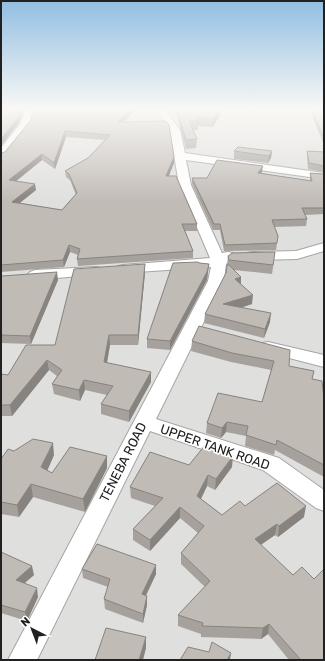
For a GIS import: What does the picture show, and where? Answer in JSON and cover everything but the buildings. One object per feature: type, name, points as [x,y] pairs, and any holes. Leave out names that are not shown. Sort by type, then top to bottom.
[{"type":"street","points":[[1,155],[12,141]]},
{"type":"street","points":[[177,141],[185,185],[219,262]]},
{"type":"street","points":[[180,156],[324,176]]},
{"type":"street","points":[[18,276],[219,262],[227,256],[297,255],[324,247]]},
{"type":"street","name":"TENEBA ROAD","points":[[22,660],[144,422],[200,329],[216,281],[219,262]]},
{"type":"street","points":[[251,342],[324,362]]},
{"type":"street","name":"UPPER TANK ROAD","points":[[144,422],[270,464],[324,502]]},
{"type":"shaded area","points":[[1,141],[324,141],[324,660],[1,660]]}]
